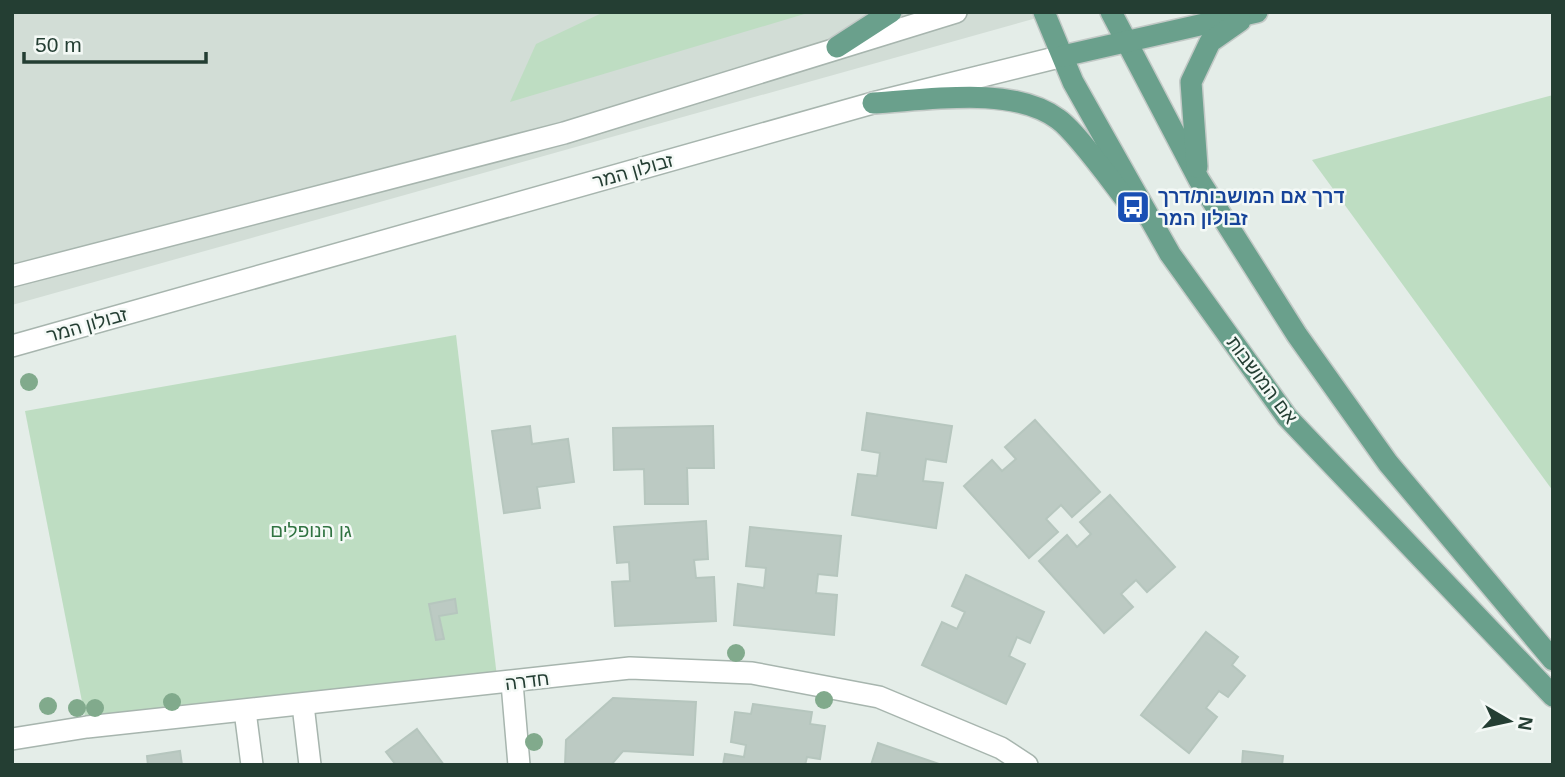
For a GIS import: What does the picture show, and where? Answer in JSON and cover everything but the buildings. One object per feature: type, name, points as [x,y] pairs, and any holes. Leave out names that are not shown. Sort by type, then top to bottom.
[{"type":"main road","points":[[837,47],[891,12]]},
{"type":"main road","name":"אם המושבות","points":[[1044,12],[1073,82],[1170,254],[1287,417],[1553,696]]},
{"type":"main road","points":[[1111,12],[1199,180],[1297,335],[1388,463],[1553,660]]},
{"type":"main road","points":[[1199,180],[1194,149],[1191,82],[1210,42],[1253,13]]},
{"type":"main road","name":"זבולון המר","points":[[1063,56],[1253,13]]},
{"type":"main road","points":[[873,103],[974,97],[1031,103],[1060,120],[1170,254]]},
{"type":"street","points":[[12,276],[564,133],[956,12]]},
{"type":"street","name":"זבולון המר","points":[[12,346],[873,103],[1063,56]]},
{"type":"street","name":"חדרה","points":[[12,739],[87,727],[512,684],[630,668],[752,673],[879,696],[1001,748],[1027,765]]},
{"type":"street","points":[[512,684],[519,765]]},
{"type":"street","points":[[303,705],[310,765]]},
{"type":"street","points":[[245,711],[252,765]]},
{"type":"shaded area","points":[[12,12],[1058,12],[12,305]]},
{"type":"green space","points":[[604,12],[811,12],[510,102],[536,44]]},
{"type":"green space","points":[[1553,95],[1553,491],[1312,160]]},
{"type":"green space","name":"גן הנופלים","points":[[456,335],[498,685],[87,727],[25,411]]},
{"type":"place","name":"דרך אם המושבות/דרך זבולון המר","points":[[1133,207]]}]
